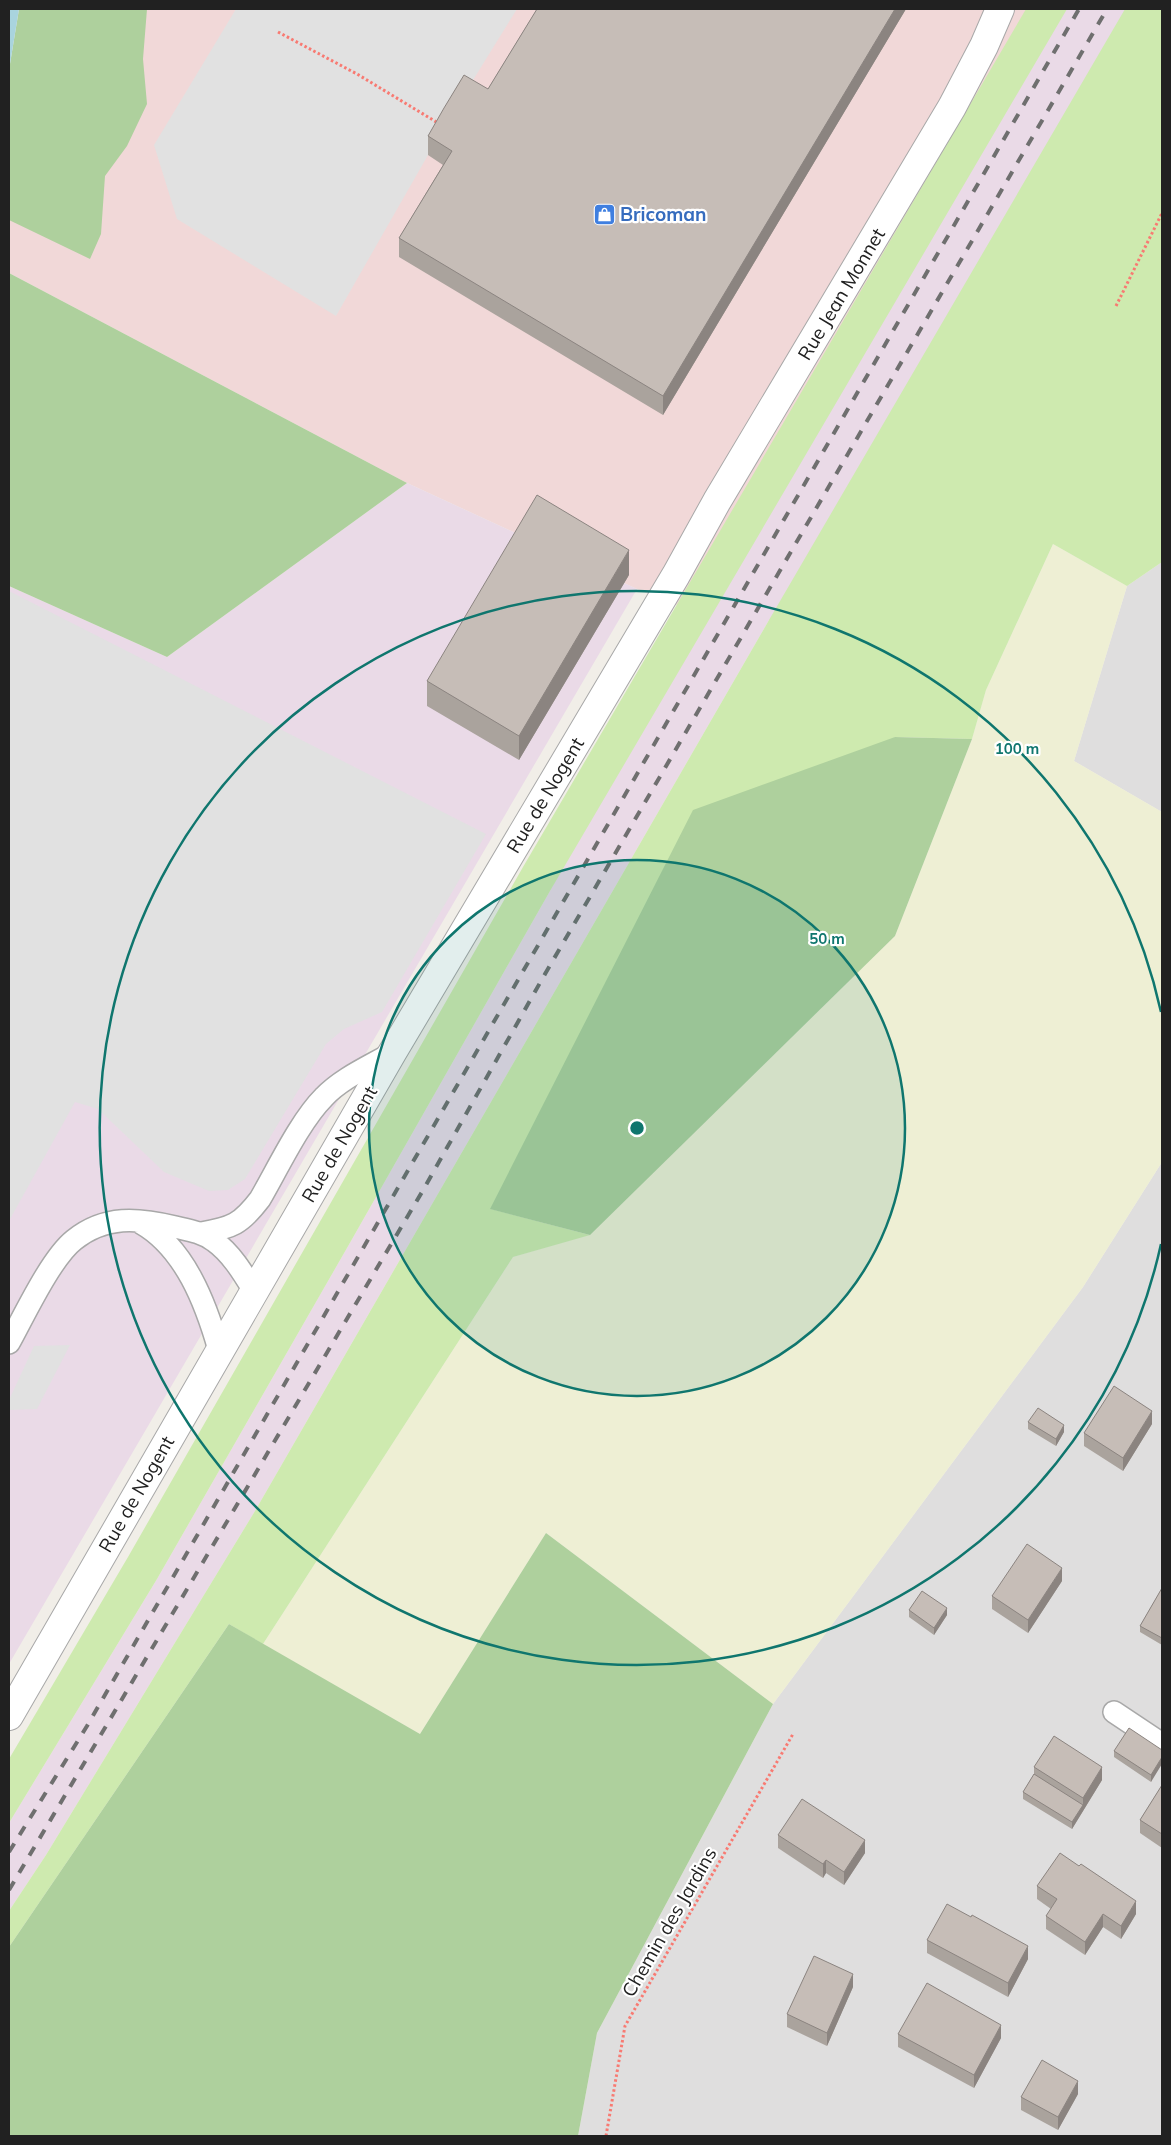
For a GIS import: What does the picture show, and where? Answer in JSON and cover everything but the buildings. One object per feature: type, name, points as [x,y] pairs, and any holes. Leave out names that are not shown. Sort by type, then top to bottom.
[{"type":"street","name":"Rue Jean Monnet","points":[[676,575],[717,501],[952,107],[984,46],[1000,9]]},
{"type":"street","name":"Rue de Nogent","points":[[9,1716],[392,1052],[676,575]]},
{"type":"lane","points":[[201,1233],[226,1229],[239,1222],[251,1211],[310,1114],[324,1096],[392,1052]]},
{"type":"lane","points":[[134,1219],[165,1240],[177,1256],[199,1295],[211,1323],[219,1350]]},
{"type":"lane","points":[[9,1342],[58,1256],[73,1240],[101,1225],[118,1220],[134,1219],[201,1233],[214,1241],[224,1251],[254,1291]]},
{"type":"lane","points":[[1114,1712],[1162,1744]]},
{"type":"path","points":[[278,32],[357,74],[444,127]]},
{"type":"path","points":[[1116,306],[1162,213]]},
{"type":"path","name":"Chemin des Jardins","points":[[606,2136],[624,2026],[793,1734]]},
{"type":"shaded area","points":[[39,9],[1029,9],[692,611],[637,589],[407,483],[9,273],[9,162]]},
{"type":"shaded area","points":[[236,9],[517,9],[444,127],[336,316],[177,219],[154,145]]},
{"type":"shaded area","points":[[1029,9],[1155,9],[796,624],[769,620],[255,1511],[46,1855],[9,1911],[9,1823],[157,1579],[550,891],[692,611]]},
{"type":"shaded area","points":[[407,483],[637,589],[9,1664],[9,586],[167,657]]},
{"type":"shaded area","points":[[1162,562],[1162,812],[1074,761],[1127,586]]},
{"type":"shaded area","points":[[9,591],[486,834],[382,1012],[344,1029],[326,1044],[245,1179],[228,1190],[209,1191],[164,1172],[98,1109],[75,1102],[9,1221]]},
{"type":"shaded area","points":[[1162,1162],[1162,2136],[578,2136],[597,2033],[773,1704],[1083,1287]]},
{"type":"shaded area","points":[[70,1345],[37,1409],[9,1410],[9,1400],[34,1346]]},
{"type":"green space","points":[[19,9],[147,9],[143,59],[147,104],[127,146],[105,176],[101,234],[90,259],[9,220],[9,70]]},
{"type":"green space","points":[[1026,9],[1067,9],[550,891],[157,1579],[9,1823],[9,1759],[128,1557],[523,867]]},
{"type":"green space","points":[[1125,9],[1162,9],[1162,562],[1127,586],[1053,544],[986,690],[972,739],[895,737],[491,1209],[590,1235],[513,1257],[263,1644],[229,1624],[9,1947],[9,1911],[46,1855],[255,1511],[769,620]]},
{"type":"green space","points":[[9,273],[407,483],[167,657],[9,586]]},
{"type":"green space","points":[[1053,544],[1127,586],[1074,761],[1162,812],[1162,1162],[1083,1287],[773,1704],[546,1533],[420,1734],[263,1644],[513,1257],[590,1234],[895,936],[972,739],[986,690]]},
{"type":"green space","points":[[895,737],[972,739],[895,936],[590,1235],[490,1209],[693,810]]},
{"type":"green space","points":[[546,1533],[773,1704],[597,2033],[578,2136],[9,2136],[9,1947],[229,1624],[420,1734]]},
{"type":"water","points":[[9,9],[19,9],[9,70]]},
{"type":"railway","points":[[9,1852],[87,1726],[1079,9]]},
{"type":"railway","points":[[9,1890],[422,1192],[545,974],[1107,9]]},
{"type":"place","name":"Bricoman","points":[[604,214]]}]
